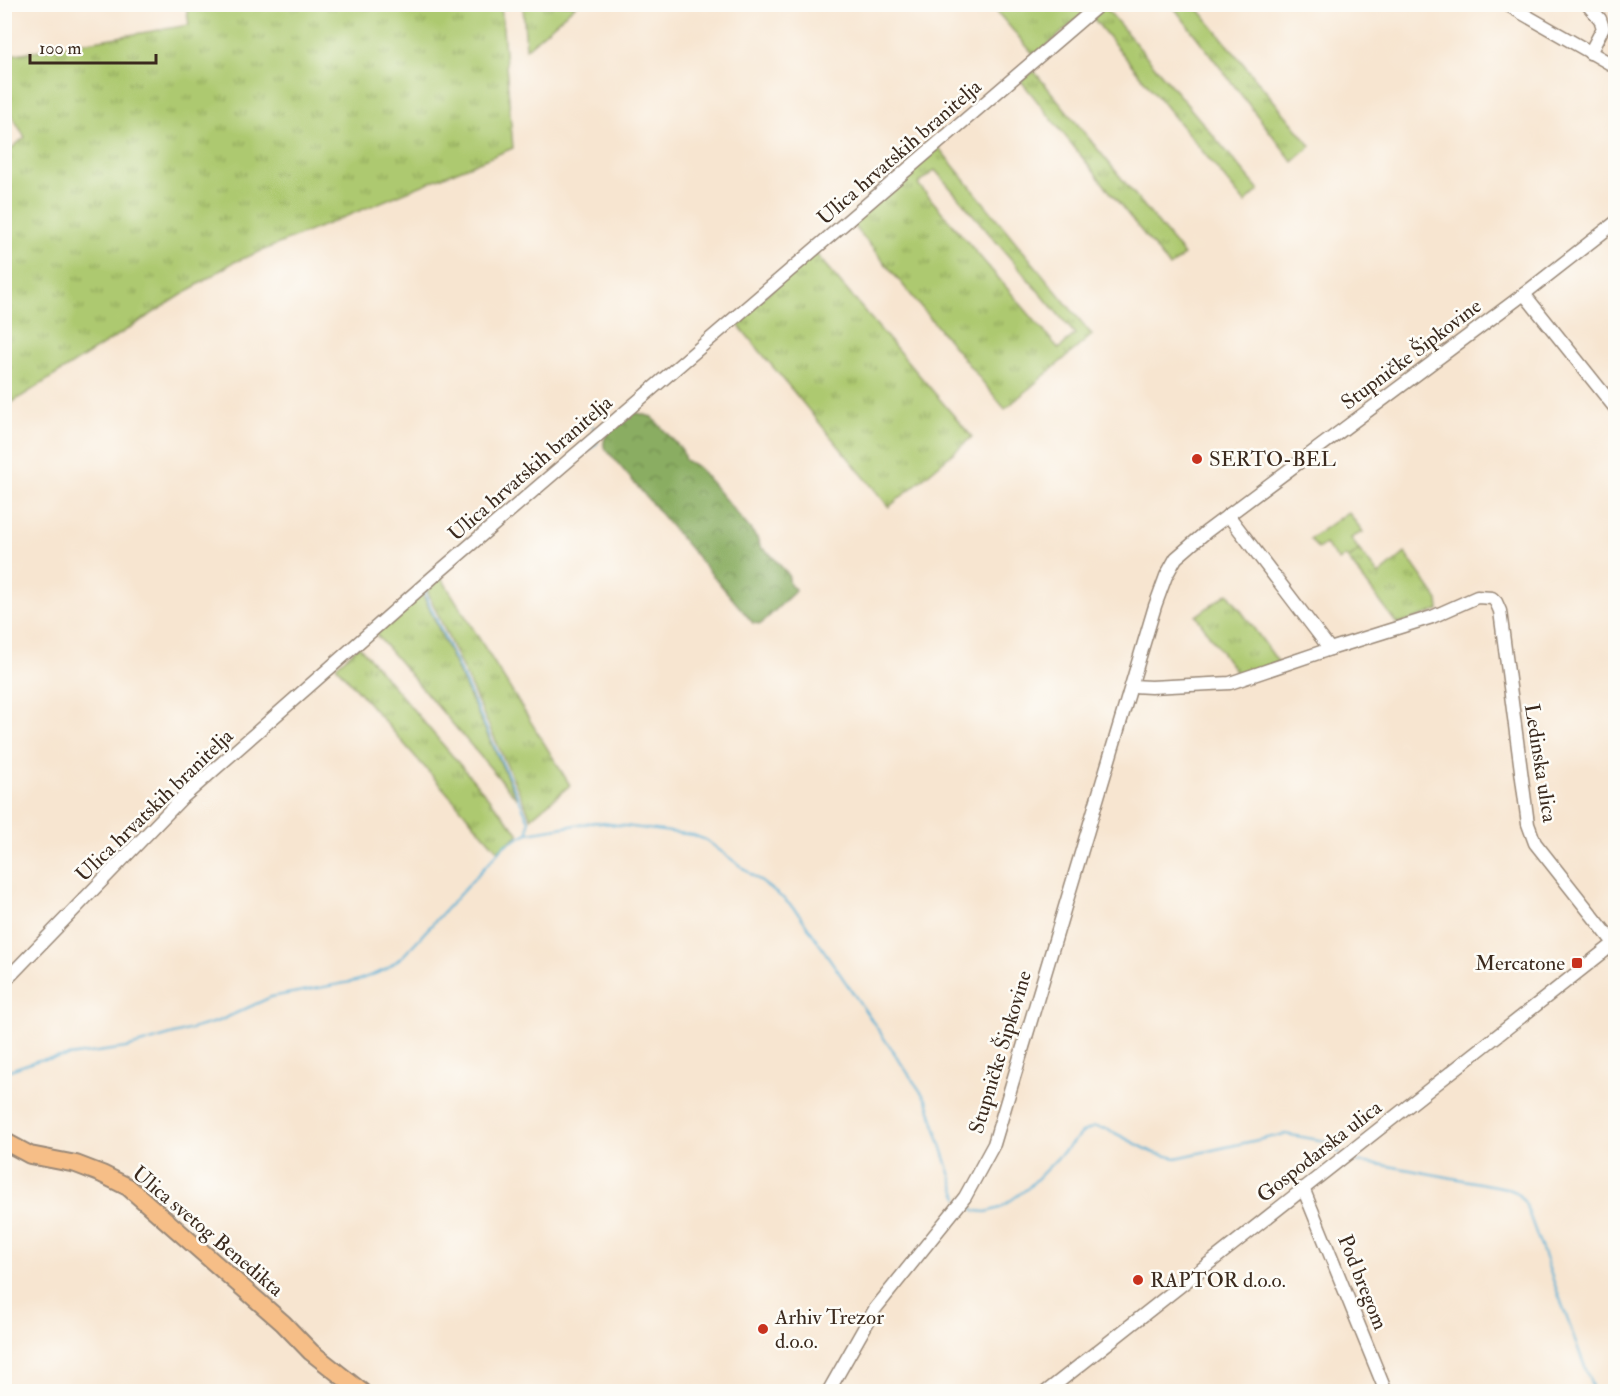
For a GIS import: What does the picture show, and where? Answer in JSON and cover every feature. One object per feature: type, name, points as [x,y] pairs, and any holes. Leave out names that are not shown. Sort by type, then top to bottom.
[{"type":"main road","name":"Ulica svetog Benedikta","points":[[4,1141],[30,1155],[76,1164],[102,1173],[128,1187],[283,1323],[311,1352],[362,1392]]},
{"type":"street","name":"Ulica hrvatskih branitelja","points":[[4,982],[191,790],[433,577],[1100,4]]},
{"type":"street","points":[[1506,4],[1616,67]]},
{"type":"street","points":[[1587,4],[1600,19],[1603,28],[1590,53]]},
{"type":"street","name":"Stupničke Šipkovine","points":[[828,1392],[875,1309],[962,1201],[994,1144],[1155,606],[1172,564],[1183,551],[1228,515],[1524,294],[1616,222]]},
{"type":"street","points":[[1524,294],[1616,409]]},
{"type":"street","points":[[1132,686],[1230,683],[1330,649],[1228,515]]},
{"type":"street","name":"Ledinska ulica","points":[[1330,649],[1432,617],[1477,597],[1494,600],[1500,611],[1528,824],[1535,843],[1615,942]]},
{"type":"street","name":"Gospodarska ulica","points":[[1046,1392],[1615,942]]},
{"type":"street","name":"Pod bregom","points":[[1303,1188],[1386,1392]]},
{"type":"green space","points":[[523,4],[576,5],[526,49]]},
{"type":"green space","points":[[186,5],[501,5],[513,148],[232,263],[5,407],[5,154],[25,137],[5,104],[5,56],[189,25]]},
{"type":"green space","points":[[991,5],[1093,5],[1035,56]]},
{"type":"green space","points":[[1172,5],[1195,5],[1311,146],[1293,162]]},
{"type":"green space","points":[[1105,7],[1259,190],[1245,203],[1093,18]]},
{"type":"green space","points":[[1034,71],[1184,255],[1170,267],[1021,81]]},
{"type":"green space","points":[[938,147],[1092,335],[1005,409],[851,222]],"holes":[[[935,170],[1075,334],[1059,349],[918,184]]]},
{"type":"green space","points":[[815,253],[972,437],[889,507],[735,321]]},
{"type":"green space","points":[[634,412],[652,417],[682,450],[685,460],[698,467],[750,529],[761,548],[772,556],[788,574],[790,585],[795,589],[794,592],[761,624],[753,623],[604,447],[609,431]]},
{"type":"green space","points":[[1348,512],[1363,532],[1351,538],[1359,550],[1348,559],[1346,556],[1339,561],[1325,544],[1318,549],[1310,539]]},
{"type":"green space","points":[[1359,550],[1379,575],[1405,553],[1438,600],[1439,610],[1397,624],[1348,559]]},
{"type":"green space","points":[[441,577],[570,785],[531,818],[428,593],[428,590]]},
{"type":"green space","points":[[421,591],[517,799],[374,632]]},
{"type":"green space","points":[[1228,593],[1279,663],[1239,677],[1196,616]]},
{"type":"green space","points":[[359,646],[519,834],[498,851],[336,666]]},
{"type":"waterway","points":[[593,426],[594,430]]},
{"type":"waterway","points":[[587,452],[598,442]]},
{"type":"waterway","points":[[425,589],[426,597],[529,821],[528,833]]},
{"type":"waterway","points":[[4,1072],[39,1060],[126,1048],[219,1021],[271,997],[356,981],[385,970],[403,956],[505,845],[528,833],[595,822],[693,835],[706,840],[784,899],[799,914],[927,1101],[958,1198]]},
{"type":"waterway","points":[[965,1203],[976,1211],[986,1212],[1000,1208],[1028,1188],[1082,1133],[1094,1127],[1107,1129],[1154,1153],[1176,1158],[1285,1134],[1325,1141],[1340,1153]]},
{"type":"waterway","points":[[1350,1159],[1353,1162],[1378,1164],[1506,1188],[1516,1192],[1525,1203],[1594,1392]]},
{"type":"place","name":"SERTO-BEL","points":[[1197,459]]},
{"type":"place","name":"Mercatone","points":[[1577,963]]},
{"type":"place","name":"RAPTOR d.o.o.","points":[[1138,1280]]},
{"type":"place","name":"Arhiv Trezor d.o.o.","points":[[763,1329]]}]
